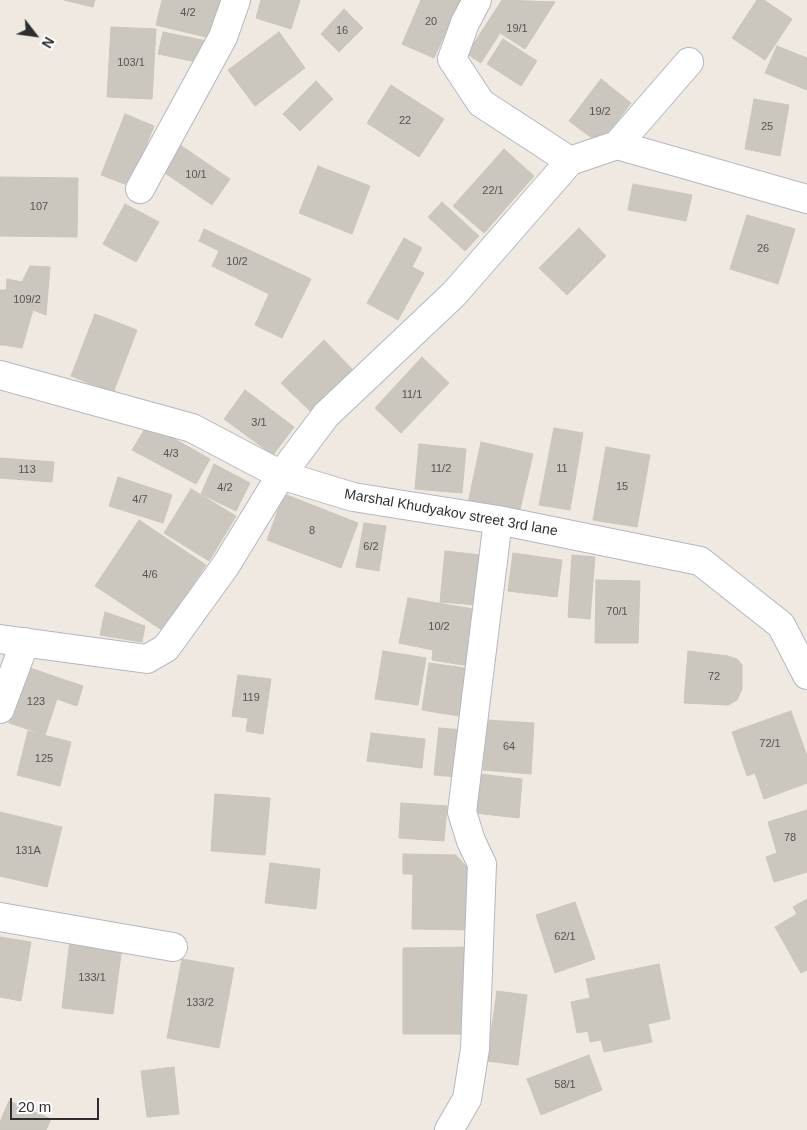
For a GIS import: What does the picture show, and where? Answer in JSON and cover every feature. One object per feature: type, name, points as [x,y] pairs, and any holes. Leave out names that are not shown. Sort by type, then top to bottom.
[{"type":"street","points":[[140,190],[223,37],[236,0]]},
{"type":"street","points":[[477,0],[465,23],[452,59],[481,103],[570,161]]},
{"type":"street","points":[[0,709],[13,640],[147,659],[166,648],[226,565],[281,475],[326,415],[454,294],[570,161],[617,145],[689,62]]},
{"type":"street","points":[[617,145],[807,199]]},
{"type":"street","name":"Marshal Khudyakov street 3rd lane","points":[[0,375],[192,428],[281,475],[353,497],[498,520],[700,561],[781,625],[807,675]]},
{"type":"street","points":[[449,1130],[467,1099],[475,1049],[482,864],[471,841],[462,812],[498,520]]},
{"type":"street","points":[[0,917],[173,947]]},
{"type":"building","points":[[64,0],[95,0],[93,7]]},
{"type":"building","points":[[162,0],[220,0],[210,38],[156,25]]},
{"type":"building","points":[[261,0],[300,0],[291,29],[256,18]]},
{"type":"building","points":[[421,0],[460,0],[434,58],[402,44]]},
{"type":"building","points":[[502,0],[555,2],[525,49],[500,33],[481,63],[467,54]]},
{"type":"building","points":[[757,0],[764,0],[792,19],[765,60],[732,38]]},
{"type":"building","points":[[344,9],[363,28],[339,52],[321,34]]},
{"type":"building","points":[[111,27],[156,29],[152,99],[107,97]]},
{"type":"building","points":[[163,32],[207,41],[202,63],[158,54]]},
{"type":"building","points":[[279,32],[305,68],[255,106],[228,70]]},
{"type":"building","points":[[503,39],[537,61],[521,86],[487,64]]},
{"type":"building","points":[[777,46],[807,58],[807,90],[765,73]]},
{"type":"building","points":[[601,79],[631,103],[600,144],[569,121]]},
{"type":"building","points":[[316,81],[333,99],[300,131],[283,114]]},
{"type":"building","points":[[391,85],[444,119],[419,157],[367,123]]},
{"type":"building","points":[[754,99],[789,105],[780,156],[745,149]]},
{"type":"building","points":[[125,114],[154,126],[130,186],[101,175]]},
{"type":"building","points":[[180,145],[230,179],[212,205],[162,171]]},
{"type":"building","points":[[504,149],[534,176],[484,233],[453,206]]},
{"type":"building","points":[[318,166],[370,186],[352,234],[299,213]]},
{"type":"building","points":[[0,177],[78,178],[77,237],[0,236]]},
{"type":"building","points":[[633,184],[692,195],[686,221],[628,210]]},
{"type":"building","points":[[442,202],[479,236],[465,251],[428,217]]},
{"type":"building","points":[[125,204],[159,222],[136,262],[103,244]]},
{"type":"building","points":[[747,215],[795,229],[778,284],[730,269]]},
{"type":"building","points":[[579,228],[606,256],[567,295],[539,268]]},
{"type":"building","points":[[204,229],[311,279],[282,338],[255,325],[269,294],[212,266],[219,251],[199,241]]},
{"type":"building","points":[[404,238],[422,248],[412,267],[424,273],[398,320],[367,303]]},
{"type":"building","points":[[30,266],[50,267],[46,315],[33,310],[22,348],[4,345],[7,279],[22,282]]},
{"type":"building","points":[[0,290],[7,290],[4,345],[0,345]]},
{"type":"building","points":[[95,314],[137,330],[113,393],[71,376]]},
{"type":"building","points":[[324,340],[352,369],[310,411],[281,383]]},
{"type":"building","points":[[422,357],[449,383],[401,433],[375,408]]},
{"type":"building","points":[[245,390],[294,427],[273,455],[224,419]]},
{"type":"building","points":[[148,424],[210,459],[196,484],[132,450]]},
{"type":"building","points":[[554,428],[583,433],[570,510],[539,505]]},
{"type":"building","points":[[481,442],[533,454],[519,514],[468,503]]},
{"type":"building","points":[[419,444],[466,449],[462,493],[415,489]]},
{"type":"building","points":[[606,447],[650,455],[637,527],[593,520]]},
{"type":"building","points":[[0,458],[54,462],[52,482],[0,478]]},
{"type":"building","points":[[214,464],[250,483],[236,511],[201,494]]},
{"type":"building","points":[[118,477],[172,495],[163,523],[109,506]]},
{"type":"building","points":[[191,489],[236,516],[209,561],[164,533]]},
{"type":"building","points":[[284,494],[358,523],[341,568],[267,540]]},
{"type":"building","points":[[139,520],[206,565],[162,630],[95,586]]},
{"type":"building","points":[[364,523],[386,526],[379,571],[356,567]]},
{"type":"building","points":[[445,551],[481,555],[477,605],[440,602]]},
{"type":"building","points":[[513,553],[562,560],[557,597],[508,591]]},
{"type":"building","points":[[572,555],[595,557],[590,619],[568,617]]},
{"type":"building","points":[[596,580],[640,581],[638,643],[595,643]]},
{"type":"building","points":[[408,598],[479,610],[469,666],[432,660],[433,650],[399,643]]},
{"type":"building","points":[[105,612],[145,626],[142,642],[100,635]]},
{"type":"building","points":[[383,651],[426,658],[418,705],[375,699]]},
{"type":"building","points":[[688,651],[728,656],[737,659],[742,665],[742,689],[737,700],[728,705],[684,703]]},
{"type":"building","points":[[429,663],[472,669],[465,717],[422,710]]},
{"type":"building","points":[[27,667],[83,686],[77,706],[57,699],[45,735],[9,723]]},
{"type":"building","points":[[238,675],[271,679],[263,734],[246,731],[248,718],[232,716]]},
{"type":"building","points":[[791,711],[807,756],[807,783],[764,799],[755,773],[747,776],[732,732]]},
{"type":"building","points":[[487,720],[534,723],[531,774],[483,770]]},
{"type":"building","points":[[439,728],[463,730],[458,777],[434,775]]},
{"type":"building","points":[[28,731],[71,742],[60,786],[17,775]]},
{"type":"building","points":[[371,733],[425,739],[422,768],[367,761]]},
{"type":"building","points":[[479,774],[522,779],[519,818],[475,813]]},
{"type":"building","points":[[215,794],[270,798],[265,855],[211,851]]},
{"type":"building","points":[[401,803],[447,806],[444,841],[399,838]]},
{"type":"building","points":[[807,810],[807,872],[774,882],[766,857],[777,853],[768,822]]},
{"type":"building","points":[[0,812],[62,827],[47,887],[0,876]]},
{"type":"building","points":[[403,854],[456,855],[475,876],[475,930],[412,929],[413,874],[403,874]]},
{"type":"building","points":[[270,863],[320,869],[316,909],[265,903]]},
{"type":"building","points":[[807,899],[807,970],[801,973],[775,927],[797,914],[793,907]]},
{"type":"building","points":[[575,902],[595,959],[555,973],[536,915]]},
{"type":"building","points":[[0,937],[31,942],[21,1001],[0,997]]},
{"type":"building","points":[[70,940],[122,947],[113,1014],[62,1008]]},
{"type":"building","points":[[468,947],[469,1034],[403,1034],[403,948]]},
{"type":"building","points":[[182,959],[234,968],[219,1048],[167,1038]]},
{"type":"building","points":[[659,964],[670,1019],[648,1024],[652,1042],[604,1052],[601,1040],[590,1042],[588,1031],[577,1033],[571,1002],[590,998],[586,979]]},
{"type":"building","points":[[497,991],[527,995],[518,1065],[487,1061]]},
{"type":"building","points":[[589,1055],[602,1090],[541,1115],[527,1079]]},
{"type":"building","points":[[174,1067],[179,1114],[147,1117],[141,1071]]},
{"type":"building","points":[[9,1101],[51,1119],[46,1130],[0,1130],[0,1122]]}]
